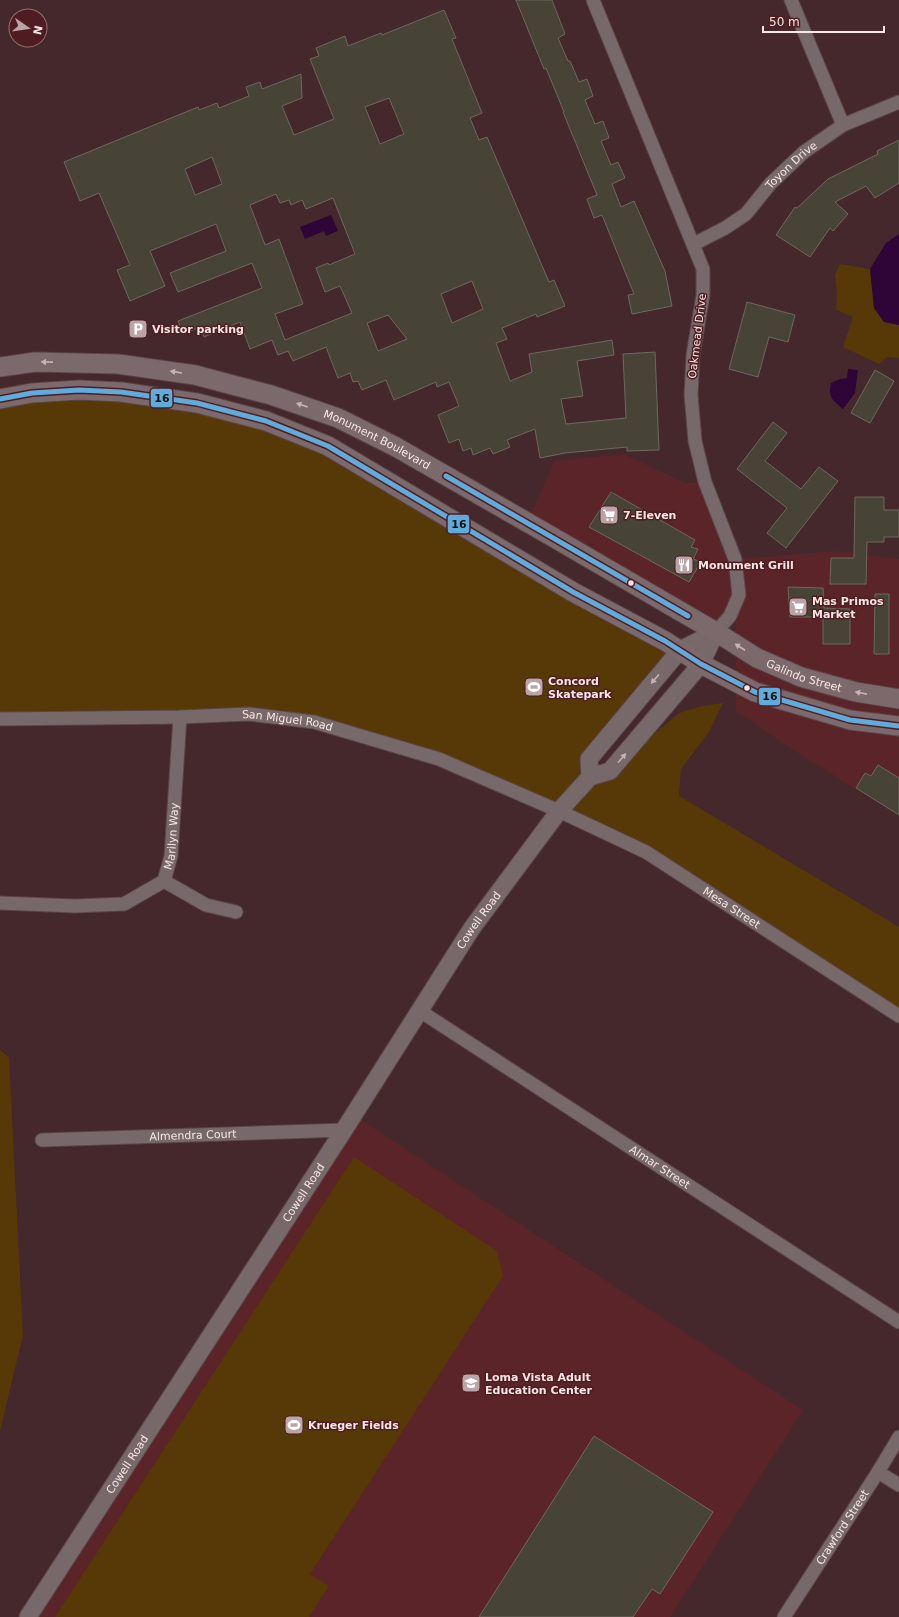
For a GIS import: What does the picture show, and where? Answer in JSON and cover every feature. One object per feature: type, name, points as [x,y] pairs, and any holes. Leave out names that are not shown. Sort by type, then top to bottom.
[{"type":"main road","name":"Monument Boulevard","points":[[0,367],[35,362],[118,364],[195,376],[271,395],[338,418],[403,451],[716,632]]},
{"type":"main road","points":[[0,399],[32,393],[79,390],[122,392],[197,403],[266,421],[328,446],[573,592],[680,650],[701,664],[755,692],[850,720],[899,726]]},
{"type":"main road","name":"Galindo Street","points":[[716,632],[757,658],[802,677],[856,692],[899,699]]},
{"type":"street","name":"Oakmead Drive","points":[[593,0],[703,269],[703,295],[693,362],[691,395],[695,441],[705,482],[735,559],[739,595],[730,616],[716,632]]},
{"type":"street","points":[[791,0],[843,125]]},
{"type":"street","name":"Toyon Drive","points":[[694,244],[725,228],[746,214],[771,184],[804,152],[843,125],[899,102]]},
{"type":"street","points":[[716,632],[701,664],[610,772],[590,777],[589,758],[680,650],[716,632]]},
{"type":"street","name":"San Miguel Road","points":[[0,719],[180,717],[248,714],[314,722],[438,759],[559,811]]},
{"type":"street","name":"Marilyn Way","points":[[0,903],[75,906],[124,904],[164,881],[171,856],[180,717]]},
{"type":"street","name":"Cowell Road","points":[[28,1617],[344,1130],[472,928],[559,811],[590,777]]},
{"type":"street","name":"Mesa Street","points":[[559,811],[646,852],[899,1016]]},
{"type":"street","points":[[164,881],[206,905],[236,912]]},
{"type":"street","name":"Almar Street","points":[[420,1011],[899,1322]]},
{"type":"street","name":"Almendra Court","points":[[42,1140],[344,1130]]},
{"type":"street","name":"Crawford Street","points":[[784,1617],[899,1437]]},
{"type":"street","points":[[878,1472],[899,1485]]},
{"type":"shaded area","points":[[331,215],[338,231],[326,236],[324,231],[305,239],[300,227]]},
{"type":"shaded area","points":[[899,234],[899,325],[884,322],[874,308],[870,269],[886,243]]},
{"type":"shaded area","points":[[840,264],[870,269],[874,308],[884,322],[899,325],[899,358],[887,357],[879,364],[843,347],[853,317],[836,310],[837,293],[835,275]]},
{"type":"shaded area","points":[[848,369],[858,370],[855,393],[843,409],[832,398],[830,388],[831,383],[847,378]]},
{"type":"shaded area","points":[[79,390],[266,421],[680,650],[589,758],[590,777],[636,742],[652,736],[679,713],[702,706],[723,703],[709,732],[681,769],[679,796],[899,927],[899,1016],[646,852],[438,759],[314,722],[249,714],[0,719],[0,399]]},
{"type":"shaded area","points":[[624,454],[685,483],[705,482],[735,559],[836,551],[899,559],[899,816],[793,750],[736,711],[735,605],[716,632],[525,521],[533,510],[554,461]]},
{"type":"shaded area","points":[[0,1050],[9,1058],[23,1335],[0,1431]]},
{"type":"shaded area","name":"Loma Vista Adult Education Center","points":[[354,1115],[803,1410],[670,1617],[28,1617]]},
{"type":"shaded area","name":"Krueger Fields","points":[[354,1157],[497,1251],[503,1276],[310,1574],[329,1586],[309,1617],[55,1617]]},
{"type":"building","points":[[516,0],[552,0],[565,34],[558,38],[579,82],[587,79],[593,96],[585,100],[595,124],[603,121],[609,138],[601,141],[611,165],[618,162],[625,178],[612,184],[621,207],[634,201],[665,271],[672,306],[632,314],[628,295],[634,294],[602,215],[594,218],[587,199],[597,195],[546,68],[544,69]]},
{"type":"building","points":[[444,10],[456,38],[452,39],[482,113],[470,118],[479,140],[487,137],[549,282],[554,280],[565,306],[537,317],[536,314],[502,328],[507,339],[496,343],[510,381],[532,372],[529,354],[612,340],[614,355],[577,361],[583,396],[561,399],[566,424],[626,418],[623,354],[655,352],[659,450],[627,451],[627,447],[565,453],[540,458],[535,429],[507,440],[510,447],[493,454],[490,448],[473,455],[471,448],[463,451],[459,439],[449,443],[438,415],[459,406],[449,382],[437,387],[436,382],[394,400],[386,380],[362,390],[358,381],[353,382],[350,373],[338,378],[326,347],[293,361],[288,351],[278,355],[272,340],[250,349],[240,322],[204,337],[200,327],[183,334],[178,321],[262,288],[252,263],[178,292],[170,273],[226,251],[216,224],[150,251],[165,286],[130,301],[117,270],[130,265],[99,193],[80,201],[64,162],[198,107],[199,110],[217,103],[219,108],[249,96],[246,87],[260,82],[262,89],[301,74],[302,98],[282,106],[294,135],[334,119],[310,59],[319,56],[316,48],[345,36],[348,46],[381,33],[382,35]],"holes":[[[389,98],[404,134],[380,144],[365,107]],[[212,157],[222,184],[195,195],[185,169]],[[276,194],[280,203],[289,200],[291,205],[302,200],[306,209],[333,198],[355,254],[329,265],[328,263],[316,268],[325,292],[340,286],[352,313],[285,340],[275,314],[303,304],[279,239],[265,245],[250,205]],[[472,281],[483,309],[452,323],[441,294]],[[388,315],[407,339],[378,351],[367,323]]]},
{"type":"building","points":[[899,140],[899,183],[875,198],[866,186],[835,202],[848,214],[833,231],[830,228],[810,257],[776,235],[795,207],[797,208],[828,179],[878,154],[877,151]]},
{"type":"building","points":[[747,302],[795,315],[788,342],[769,337],[758,377],[729,369]]},
{"type":"building","points":[[875,370],[894,381],[870,423],[851,413]]},
{"type":"building","points":[[773,422],[787,433],[765,461],[801,489],[819,467],[838,481],[786,548],[767,533],[787,508],[737,469]]},
{"type":"building","points":[[611,492],[695,540],[691,547],[698,549],[693,559],[701,562],[689,582],[589,527]]},
{"type":"building","points":[[855,497],[884,497],[884,510],[899,510],[899,537],[884,537],[884,542],[867,542],[866,584],[830,584],[831,558],[854,558]]},
{"type":"building","points":[[788,587],[823,588],[824,608],[850,609],[850,644],[823,644],[823,617],[790,617]]},
{"type":"building","points":[[875,594],[889,594],[889,654],[874,654]]},
{"type":"building","points":[[878,765],[899,778],[899,815],[856,788],[865,773],[871,776]]},
{"type":"building","points":[[594,1436],[713,1512],[660,1594],[652,1589],[633,1617],[479,1617]]},
{"type":"transit line","name":"16","points":[[0,399],[32,393],[79,390],[121,392],[197,403],[266,421],[328,446],[573,592],[665,641],[701,664],[755,692],[850,720],[899,726]]},
{"type":"transit line","name":"16","points":[[446,476],[688,616]]},
{"type":"place","name":"Visitor parking","points":[[138,329]]},
{"type":"place","name":"7-Eleven","points":[[609,515]]},
{"type":"place","name":"Monument Grill","points":[[684,565]]},
{"type":"place","name":"Mas Primos Market","points":[[798,607]]},
{"type":"place","name":"Concord Skatepark","points":[[534,687]]},
{"type":"place","name":"Loma Vista Adult Education Center","points":[[471,1383]]},
{"type":"place","name":"Krueger Fields","points":[[294,1425]]}]
